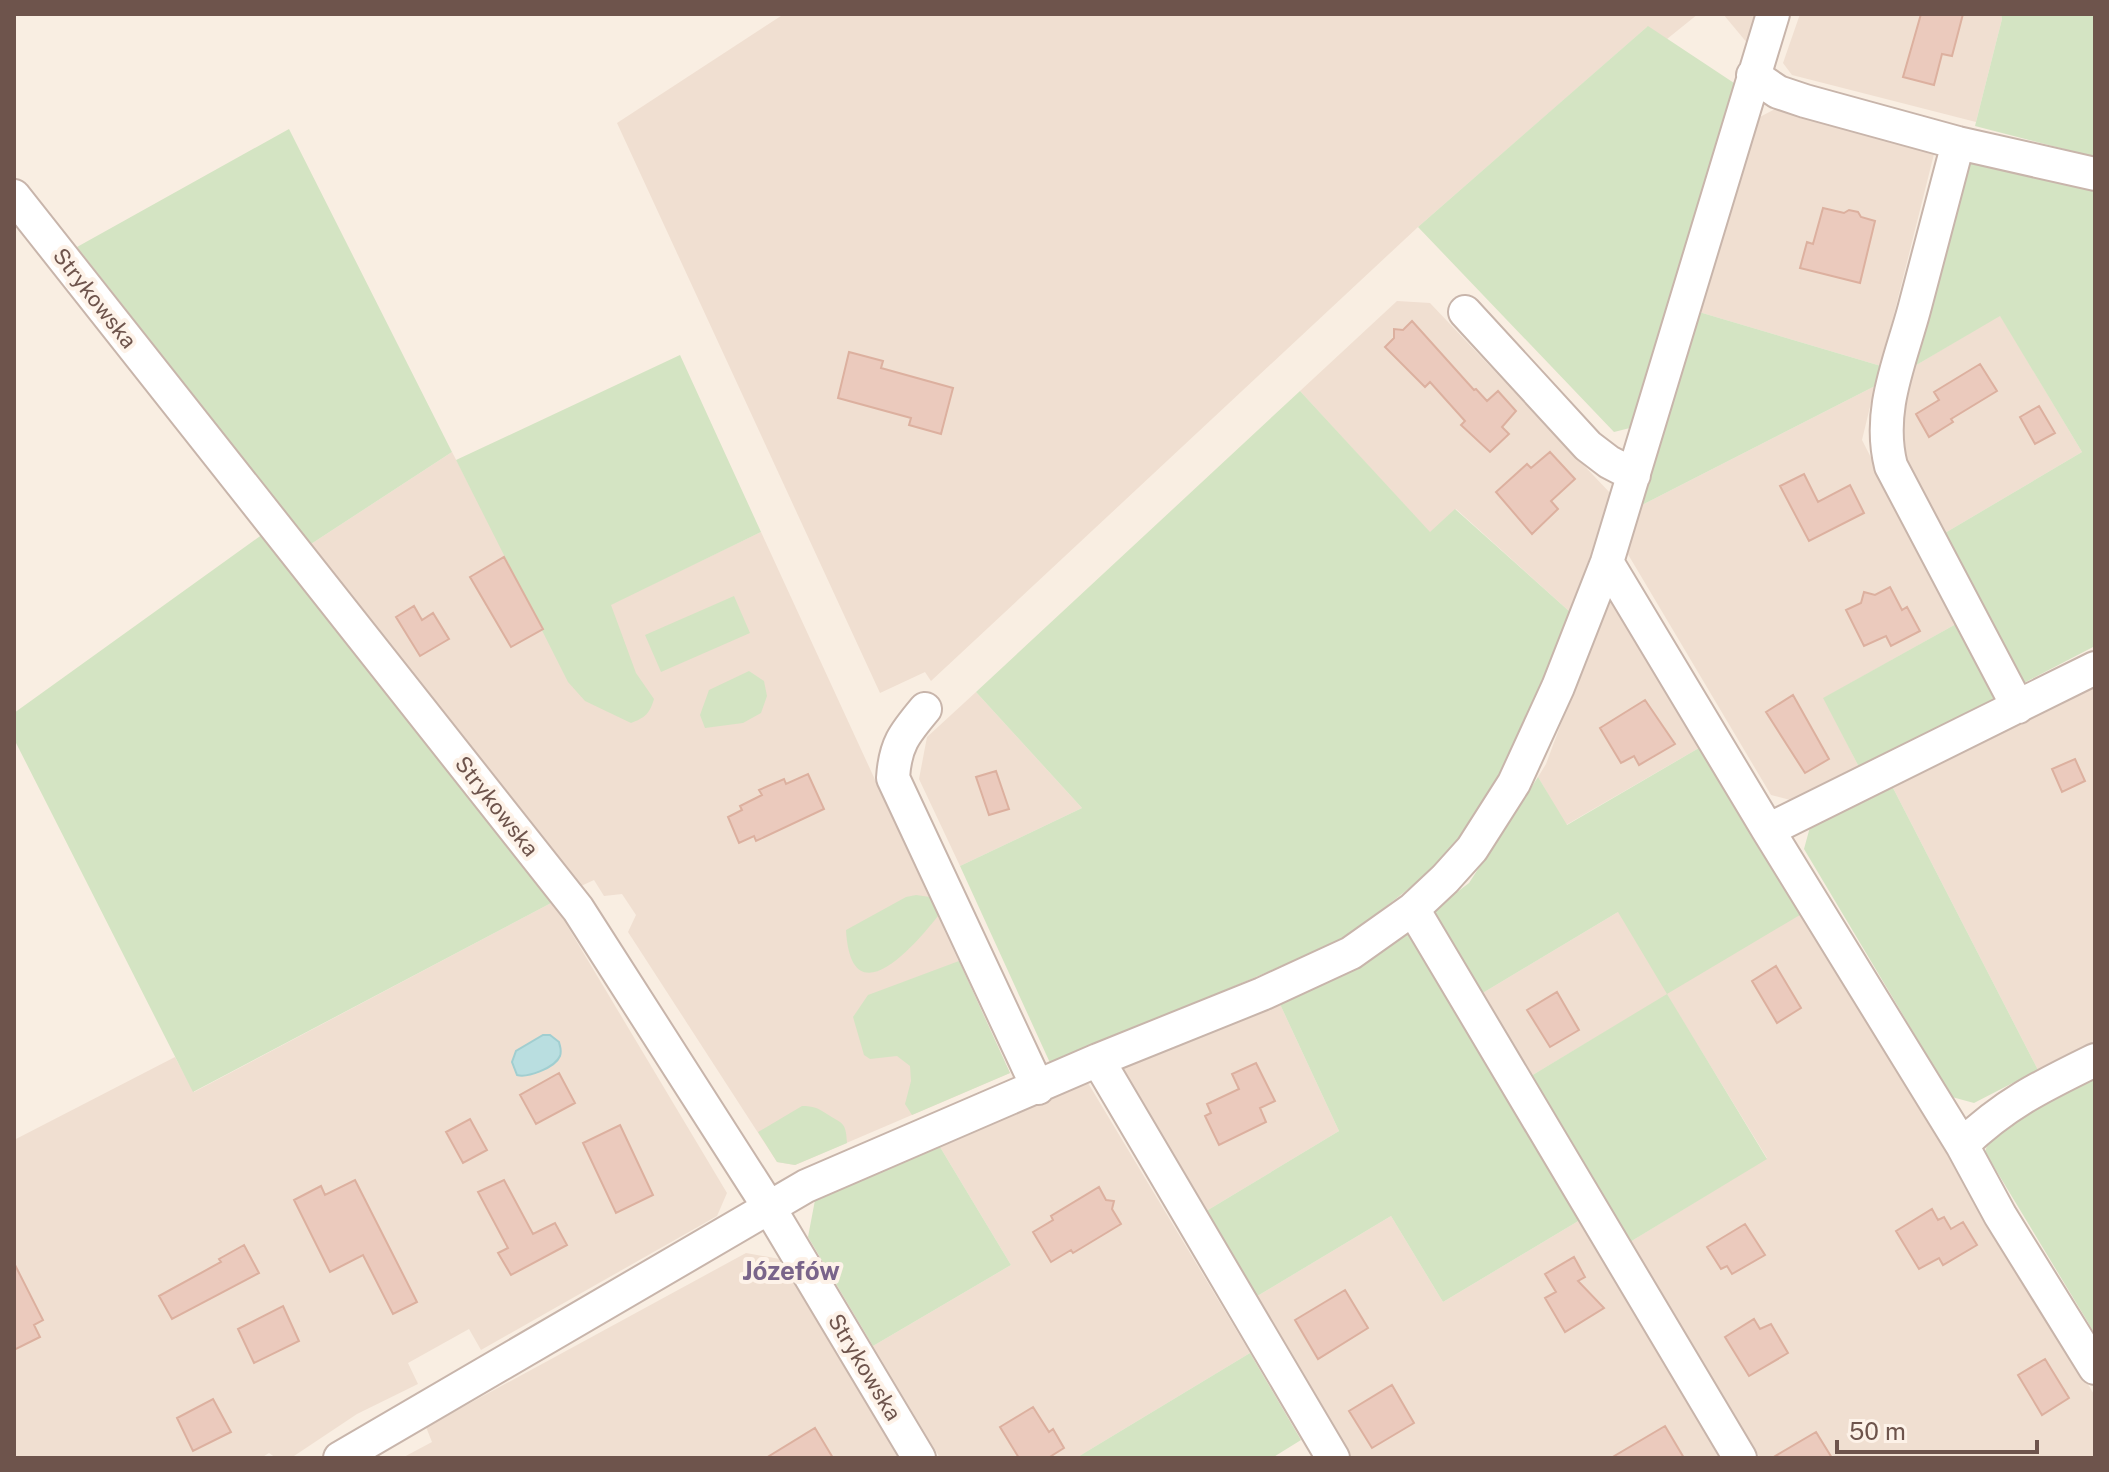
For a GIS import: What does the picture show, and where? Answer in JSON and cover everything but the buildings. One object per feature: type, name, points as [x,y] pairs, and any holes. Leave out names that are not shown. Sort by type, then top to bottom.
[{"type":"street","points":[[340,1458],[376,1449],[806,1186],[1098,1060],[1262,994],[1351,953],[1413,909],[1472,849],[1514,783],[1558,687],[1607,562],[1773,14]]},
{"type":"street","points":[[1753,75],[1778,92],[1805,101],[1958,143],[2095,174]]},
{"type":"street","points":[[1958,143],[1890,392],[1885,431],[1891,466],[2018,707]]},
{"type":"street","name":"Strykowska","points":[[14,196],[578,909],[770,1209],[919,1458]]},
{"type":"street","points":[[1465,312],[1588,446],[1634,475]]},
{"type":"street","points":[[1607,562],[2095,1368]]},
{"type":"street","points":[[1768,830],[2095,668]]},
{"type":"street","points":[[925,709],[900,741],[895,754],[893,778],[1038,1088]]},
{"type":"street","points":[[1413,909],[1740,1458]]},
{"type":"street","points":[[1098,1060],[1333,1458]]},
{"type":"street","points":[[1962,1145],[1990,1119],[2022,1096],[2095,1060]]},
{"type":"shaded area","points":[[784,14],[1698,14],[1667,39],[1647,27],[1418,227],[931,681],[925,672],[880,693],[617,123]]},
{"type":"shaded area","points":[[1723,14],[1758,14],[1748,44]]},
{"type":"shaded area","points":[[1800,14],[2001,14],[1976,122],[1792,75],[1783,63]]},
{"type":"shaded area","points":[[1777,108],[1935,150],[1881,366],[1699,312],[1756,119]]},
{"type":"shaded area","points":[[1397,301],[1430,303],[1612,495],[1570,612],[1456,509],[1430,533],[1300,391]]},
{"type":"shaded area","points":[[2000,315],[2082,452],[1945,533],[1896,437],[1913,367]]},
{"type":"shaded area","points":[[1875,386],[1862,440],[1956,624],[1824,698],[1859,767],[1794,801],[1771,795],[1626,551],[1642,505]]},
{"type":"shaded area","points":[[452,452],[547,635],[761,532],[1010,1073],[795,1165],[777,1162],[628,932],[636,915],[622,894],[604,896],[594,880],[581,886],[311,544]]},
{"type":"shaded area","points":[[1611,589],[1704,745],[1566,825],[1538,777],[1546,764]]},
{"type":"shaded area","points":[[2095,683],[2095,1041],[2038,1070],[1892,786]]},
{"type":"shaded area","points":[[976,692],[1082,808],[960,866],[919,779],[927,737]]},
{"type":"shaded area","points":[[553,902],[727,1193],[717,1216],[481,1350],[469,1329],[408,1363],[418,1384],[357,1414],[291,1458],[276,1458],[269,1453],[261,1458],[14,1458],[14,1140],[175,1057],[194,1092]]},
{"type":"shaded area","points":[[1618,912],[1805,912],[2095,1396],[2095,1458],[1760,1458],[1630,1242],[1767,1158],[1667,995],[1531,1076],[1481,994]]},
{"type":"shaded area","points":[[1279,1002],[1339,1131],[1203,1213],[1118,1071]]},
{"type":"shaded area","points":[[1088,1083],[1250,1353],[1076,1458],[940,1458],[873,1346],[1011,1265],[940,1147]]},
{"type":"shaded area","points":[[1391,1216],[1443,1302],[1580,1220],[1722,1458],[1350,1458],[1254,1298]]},
{"type":"shaded area","points":[[746,1253],[780,1259],[899,1458],[402,1458],[432,1442],[426,1427]]},
{"type":"green space","points":[[2001,14],[2095,14],[2095,157],[1975,126]]},
{"type":"green space","points":[[1648,26],[1734,83],[1634,427],[1614,432],[1418,227]]},
{"type":"green space","points":[[289,129],[452,452],[311,544],[77,247]]},
{"type":"green space","points":[[1967,157],[2095,190],[2095,646],[2022,684],[1945,533],[2082,452],[2000,316],[1913,367]]},
{"type":"green space","points":[[1699,312],[1881,366],[1875,386],[1642,505]]},
{"type":"green space","points":[[680,355],[761,532],[611,605],[636,673],[654,699],[646,714],[631,723],[585,701],[568,682],[456,460]]},
{"type":"green space","points":[[1300,391],[1430,532],[1455,509],[1570,612],[1517,752],[1447,859],[1344,939],[1051,1065],[960,866],[1082,808],[976,692]]},
{"type":"green space","points":[[263,534],[553,902],[193,1092],[14,739],[14,713]]},
{"type":"green space","points":[[734,596],[750,633],[661,672],[645,635]]},
{"type":"green space","points":[[1956,624],[1994,699],[1859,767],[1823,698]]},
{"type":"green space","points":[[749,671],[764,681],[767,696],[761,713],[743,723],[705,728],[700,715],[709,690]]},
{"type":"green space","points":[[1704,745],[1805,912],[1667,994],[1618,912],[1481,994],[1432,911],[1469,883],[1538,777],[1567,825]]},
{"type":"green space","points":[[1892,786],[2038,1070],[1974,1103],[1952,1097],[1804,849],[1810,827]]},
{"type":"green space","points":[[906,897],[930,897],[938,916],[899,958],[871,973],[859,969],[850,956],[846,930]]},
{"type":"green space","points":[[1406,931],[1580,1220],[1443,1302],[1391,1216],[1254,1298],[1203,1213],[1339,1131],[1279,1002]]},
{"type":"green space","points":[[959,961],[1010,1073],[912,1115],[905,1104],[911,1081],[910,1066],[897,1056],[870,1059],[864,1055],[853,1017],[868,995]]},
{"type":"green space","points":[[1667,994],[1767,1159],[1630,1242],[1531,1076]]},
{"type":"green space","points":[[2095,1076],[2095,1334],[1985,1152],[1992,1130]]},
{"type":"green space","points":[[802,1106],[818,1109],[840,1122],[846,1131],[847,1143],[795,1165],[777,1162],[758,1132]]},
{"type":"green space","points":[[940,1147],[1011,1265],[873,1346],[808,1237],[815,1200]]},
{"type":"green space","points":[[1250,1353],[1301,1440],[1272,1458],[1076,1458]]},
{"type":"water","points":[[543,1035],[550,1035],[559,1042],[560,1056],[540,1071],[517,1075],[512,1062],[516,1051]]},
{"type":"district","name":"Józefów","points":[[791,1271]]}]
